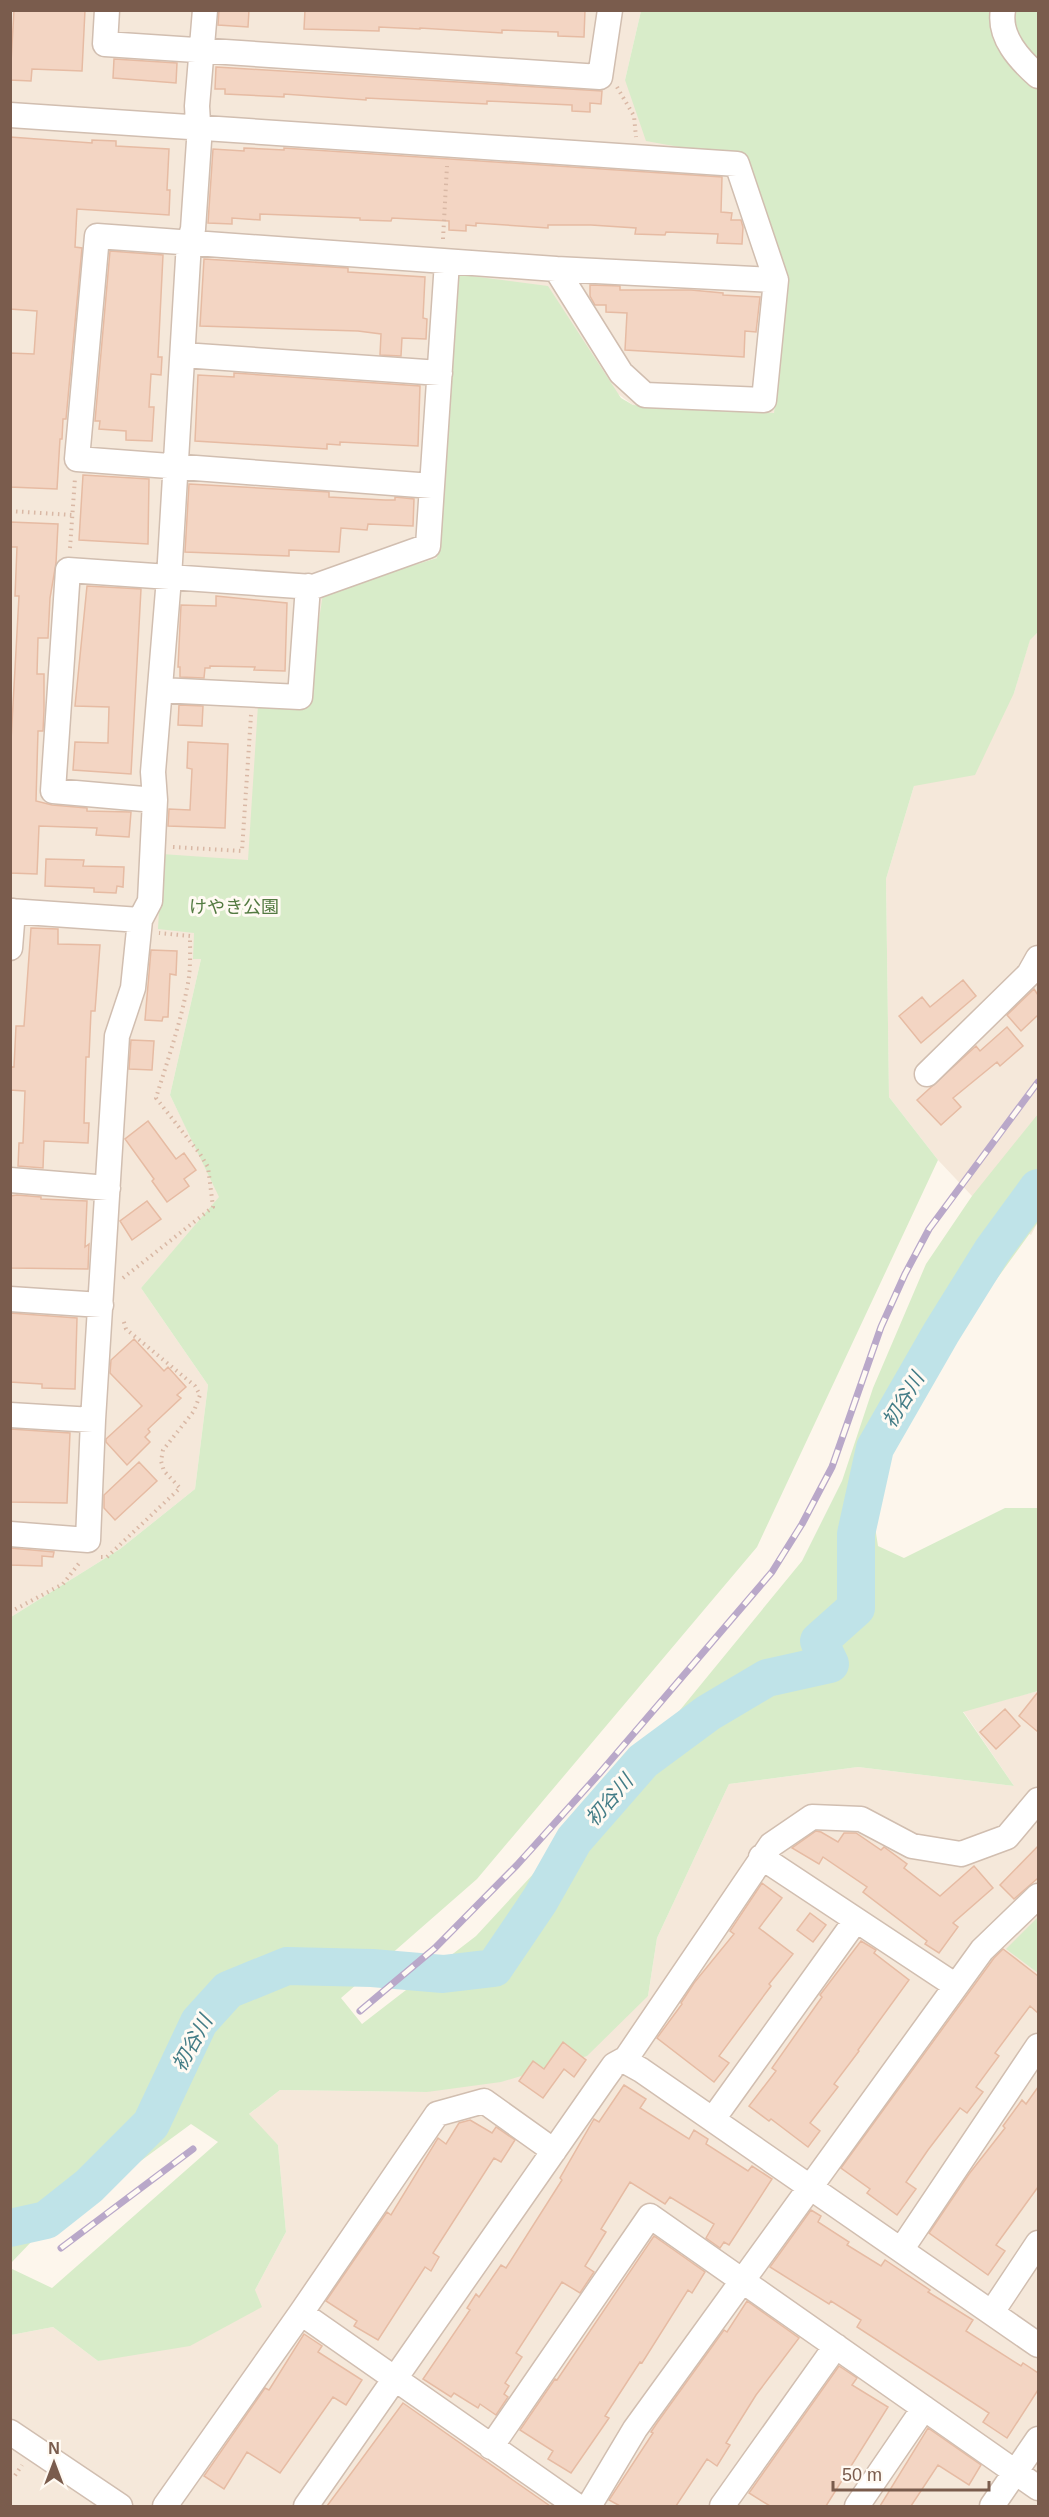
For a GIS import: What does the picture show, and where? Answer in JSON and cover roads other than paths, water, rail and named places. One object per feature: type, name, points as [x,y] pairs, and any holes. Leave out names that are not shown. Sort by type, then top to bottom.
[{"type":"street","points":[[107,10],[105,44],[600,77],[610,10]]},
{"type":"street","points":[[10,1534],[88,1540],[93,1420],[111,1309],[108,1188],[117,1036],[134,988],[150,901],[155,800],[153,772],[169,578],[189,242],[193,229],[199,141],[197,128],[201,50],[205,10]]},
{"type":"street","points":[[1003,10],[1002,20],[1010,47],[1038,76]]},
{"type":"street","points":[[10,115],[736,164],[776,280],[764,400],[645,395],[621,373],[556,269]]},
{"type":"street","points":[[432,486],[77,459],[97,236],[444,262],[776,280]]},
{"type":"street","points":[[155,800],[53,792],[68,570],[313,587],[428,546],[440,373],[444,262]]},
{"type":"street","points":[[183,355],[440,373]]},
{"type":"street","points":[[160,690],[300,697],[308,586]]},
{"type":"street","points":[[10,948],[12,911],[147,926]]},
{"type":"street","points":[[927,1074],[1029,974],[1038,958]]},
{"type":"street","points":[[10,1180],[108,1188]]},
{"type":"street","points":[[10,1299],[111,1309]]},
{"type":"street","points":[[10,1415],[93,1420]]},
{"type":"street","points":[[306,2506],[614,2065],[625,2060],[771,1845],[812,1817],[861,1819],[912,1846],[961,1854],[1007,1837],[1038,1800]]},
{"type":"street","points":[[761,1857],[956,1986]]},
{"type":"street","points":[[589,2506],[635,2429],[982,1950],[1038,1896]]},
{"type":"street","points":[[713,2119],[856,1920]]},
{"type":"street","points":[[901,2250],[1038,2046]]},
{"type":"street","points":[[625,2060],[1038,2345]]},
{"type":"street","points":[[165,2506],[437,2114],[484,2101],[554,2151]]},
{"type":"street","points":[[491,2447],[650,2216],[1038,2488]]},
{"type":"street","points":[[992,2312],[1038,2243]]},
{"type":"street","points":[[301,2313],[577,2506]]},
{"type":"street","points":[[722,2506],[836,2346]]},
{"type":"street","points":[[856,2506],[924,2408]]},
{"type":"street","points":[[10,2432],[120,2506]]},
{"type":"street","points":[[992,2506],[1038,2439]]},
{"type":"waterway","name":"初谷川","points":[[10,2228],[46,2220],[89,2186],[151,2124],[199,2022],[228,1990],[287,1966],[372,1968],[443,1974],[494,1968],[540,1900],[574,1840],[643,1761],[708,1713],[767,1678],[830,1664],[819,1641],[856,1608],[856,1534],[875,1448],[941,1333],[992,1251],[1038,1188]]},
{"type":"railway","points":[[360,2011],[435,1948],[517,1865],[599,1774],[772,1572],[802,1524],[832,1467],[881,1327],[929,1229],[1038,1082]]},
{"type":"railway","points":[[61,2248],[193,2149]]},
{"type":"park label","name":"けやき公園","points":[[234,907]]}]
